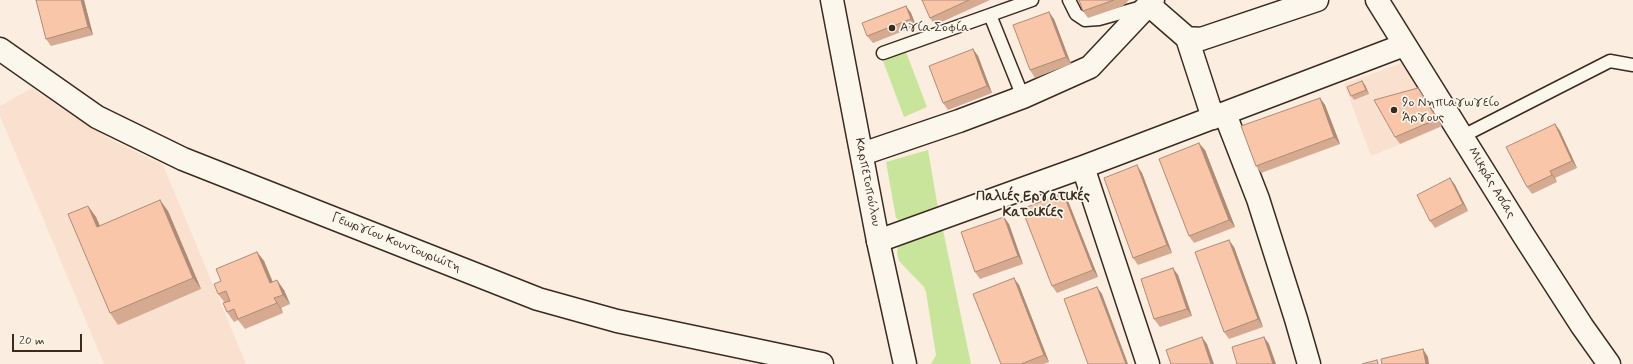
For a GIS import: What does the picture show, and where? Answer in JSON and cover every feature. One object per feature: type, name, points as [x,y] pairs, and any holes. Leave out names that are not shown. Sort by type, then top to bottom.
[{"type":"street","name":"Καρπετοπούλου","points":[[832,0],[878,241],[905,364]]},
{"type":"street","points":[[1187,38],[1201,39],[1208,37],[1317,0]]},
{"type":"street","name":"Μικράς Ασίας","points":[[1377,0],[1524,236],[1582,326],[1609,364]]},
{"type":"street","points":[[862,154],[1023,97],[1090,67],[1151,3],[1187,38],[1219,116],[1258,199],[1309,364]]},
{"type":"street","points":[[878,241],[1083,167],[1404,45]]},
{"type":"street","name":"Γεωργίου Κουντουριώτη","points":[[0,49],[97,117],[183,159],[538,299],[617,321],[822,364]]},
{"type":"street","points":[[1083,167],[1148,364]]},
{"type":"lane","points":[[883,53],[1032,0]]},
{"type":"lane","points":[[1069,0],[1076,14],[1085,20],[1099,19],[1151,3]]},
{"type":"lane","points":[[990,15],[1023,97]]},
{"type":"lane","points":[[1463,136],[1610,61],[1633,65]]},
{"type":"shaded area","name":"9ο Νηπιαγωγείο Άργους","points":[[1404,62],[1444,126],[1371,156],[1344,84]]},
{"type":"shaded area","points":[[32,88],[110,139],[163,165],[246,364],[104,364],[0,116],[0,106]]},
{"type":"green space","points":[[906,52],[927,107],[904,117],[883,61]]},
{"type":"green space","points":[[928,150],[938,208],[899,220],[896,218],[886,162]]},
{"type":"green space","points":[[943,230],[971,364],[931,364],[936,355],[926,292],[924,287],[899,261],[897,253],[898,247]]},
{"type":"building","points":[[36,0],[81,0],[88,27],[46,39]]},
{"type":"building","points":[[922,0],[969,0],[930,18]]},
{"type":"building","points":[[1079,0],[1114,0],[1083,11]]},
{"type":"building","points":[[906,6],[911,19],[867,36],[862,23]]},
{"type":"building","points":[[1049,12],[1066,57],[1030,70],[1013,25]]},
{"type":"building","points":[[973,49],[987,86],[943,103],[929,66]]},
{"type":"building","points":[[1362,81],[1366,90],[1351,96],[1347,87]]},
{"type":"building","points":[[1418,88],[1437,119],[1395,137],[1374,100]]},
{"type":"building","points":[[1320,98],[1334,137],[1256,166],[1241,126]]},
{"type":"building","points":[[1555,124],[1572,161],[1550,171],[1552,175],[1527,187],[1506,147]]},
{"type":"building","points":[[1199,143],[1229,220],[1189,236],[1159,159]]},
{"type":"building","points":[[1137,165],[1167,245],[1133,258],[1104,178]]},
{"type":"building","points":[[1450,178],[1463,204],[1430,221],[1417,195]]},
{"type":"building","points":[[1063,193],[1093,270],[1052,286],[1022,209]]},
{"type":"building","points":[[160,200],[193,278],[110,313],[68,214],[88,206],[97,227]]},
{"type":"building","points":[[1004,217],[1018,256],[975,272],[961,232]]},
{"type":"building","points":[[1229,240],[1258,319],[1224,332],[1195,252]]},
{"type":"building","points":[[257,252],[270,283],[277,280],[283,295],[274,298],[277,303],[238,319],[234,309],[227,312],[223,303],[230,301],[226,291],[218,294],[214,284],[221,281],[216,269]]},
{"type":"building","points":[[1173,268],[1187,309],[1154,319],[1141,279]]},
{"type":"building","points":[[1014,278],[1044,355],[1021,364],[1001,364],[973,294]]},
{"type":"building","points":[[1097,287],[1126,364],[1088,364],[1064,299]]},
{"type":"building","points":[[1202,337],[1211,364],[1171,364],[1166,350]]},
{"type":"building","points":[[1264,337],[1273,364],[1237,364],[1232,347]]},
{"type":"building","points":[[1423,349],[1426,364],[1382,364],[1381,359]]},
{"type":"building","points":[[1377,360],[1378,364],[1362,364]]},
{"type":"place","name":"Αγία Σοφία","points":[[892,28]]},
{"type":"place","name":"9ο Νηπιαγωγείο Άργους","points":[[1394,110]]},
{"type":"district","name":"Παλιές Εργατικές Κατοικίες","points":[[1033,206]]}]
